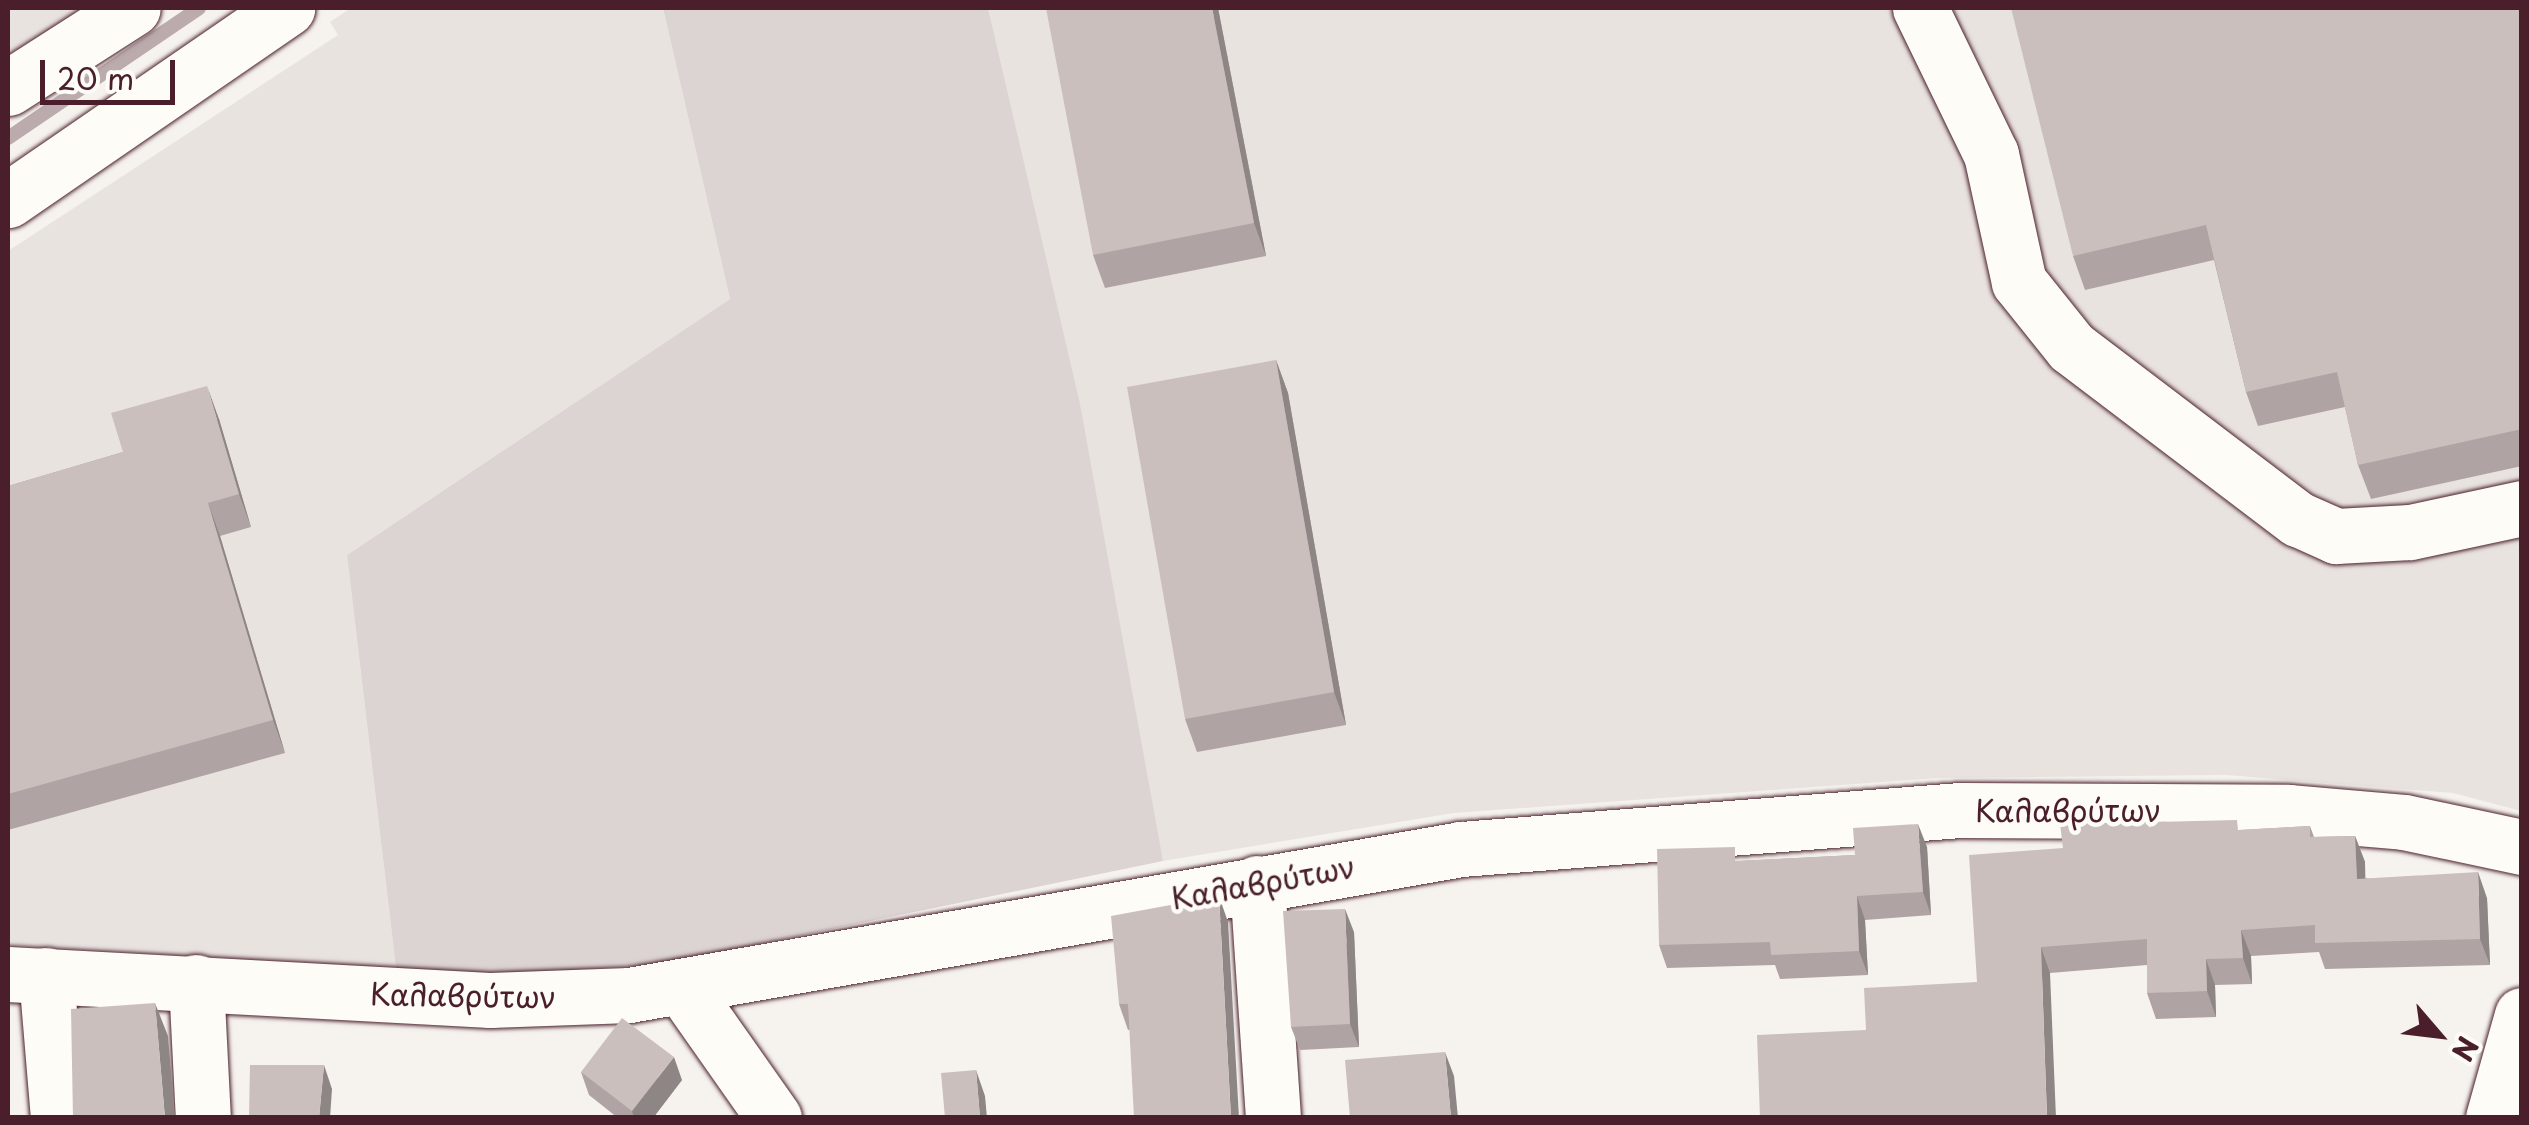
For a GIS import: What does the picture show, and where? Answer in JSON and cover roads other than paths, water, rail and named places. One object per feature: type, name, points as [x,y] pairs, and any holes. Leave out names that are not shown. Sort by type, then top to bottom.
[{"type":"street","points":[[8,88],[133,8]]},
{"type":"street","points":[[8,200],[287,8]]},
{"type":"street","points":[[1920,8],[1991,154],[2019,282],[2071,348],[2298,519],[2336,536],[2410,532],[2522,508]]},
{"type":"street","name":"Καλαβρύτων","points":[[27,974],[490,1000],[682,987],[1461,849],[1960,810],[2288,812],[2404,822],[2522,847]]},
{"type":"street","points":[[1257,883],[1273,1118]]},
{"type":"street","points":[[27,974],[58,1118]]},
{"type":"street","points":[[196,982],[203,1118]]},
{"type":"street","points":[[682,987],[774,1118]]},
{"type":"street","points":[[2481,1116],[2522,1015]]},
{"type":"waterway","points":[[8,138],[199,8]]}]
